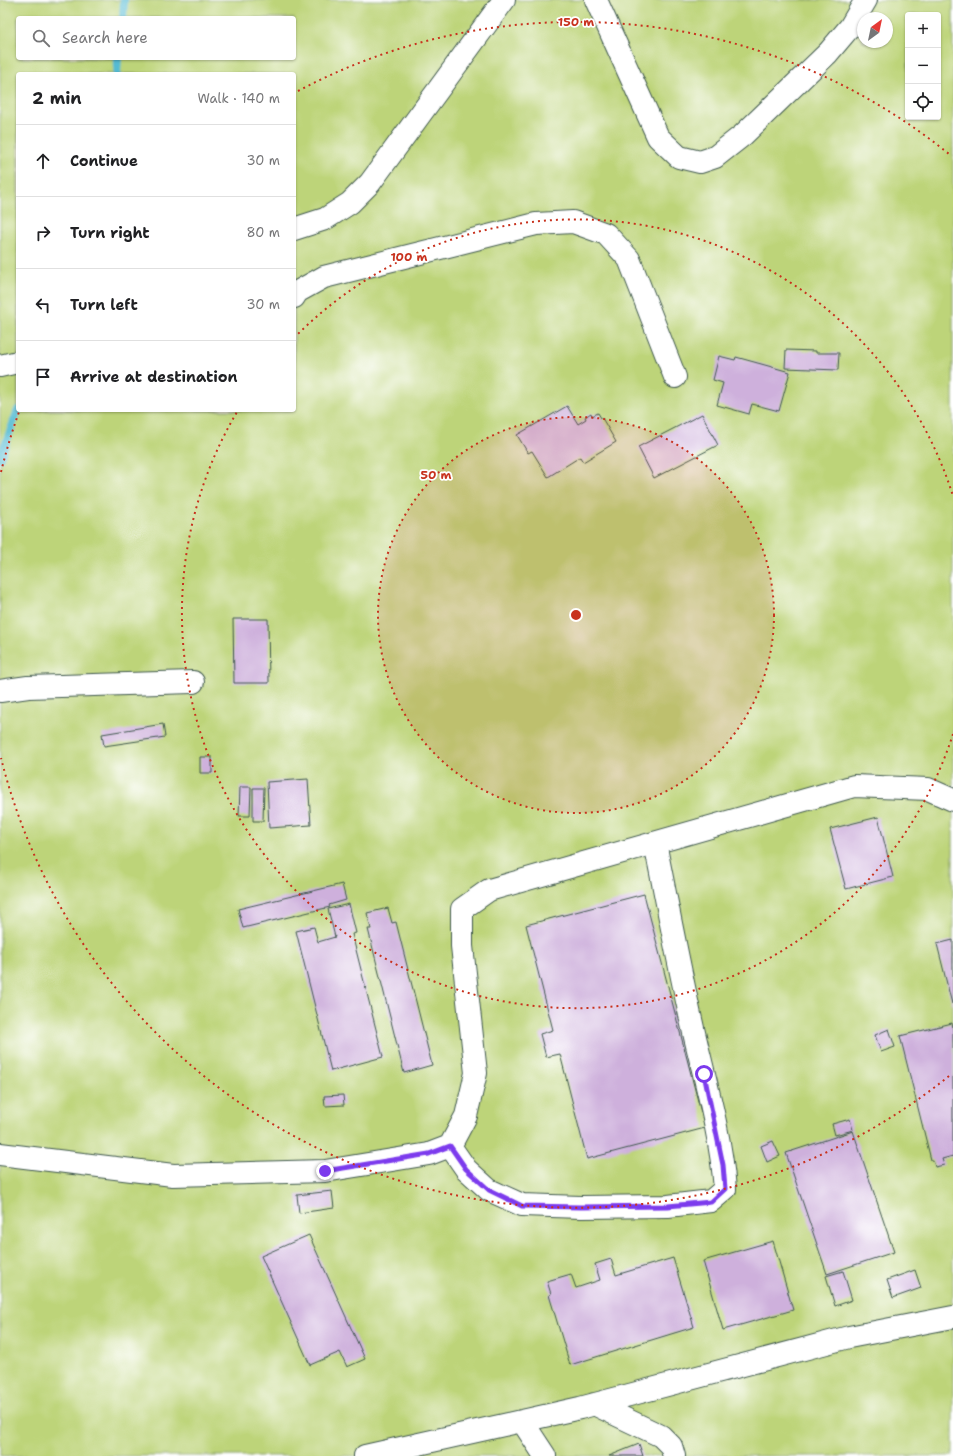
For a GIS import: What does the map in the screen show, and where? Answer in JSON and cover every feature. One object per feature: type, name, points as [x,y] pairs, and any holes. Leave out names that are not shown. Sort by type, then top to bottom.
[{"type":"lane","points":[[296,227],[325,219],[350,202],[370,182],[504,0]]},
{"type":"lane","points":[[596,0],[658,137],[680,157],[700,162],[715,157],[743,135],[828,53],[850,27],[866,0]]},
{"type":"lane","points":[[296,291],[324,277],[536,224],[572,222],[606,234],[629,259],[675,377]]},
{"type":"lane","points":[[0,366],[16,362]]},
{"type":"lane","points":[[0,691],[28,687],[193,682]]},
{"type":"lane","points":[[0,1154],[180,1175],[325,1171],[429,1154],[450,1146],[466,1116],[476,1073],[462,946],[462,909],[489,890],[854,786],[928,789],[953,800]]},
{"type":"lane","points":[[450,1146],[466,1169],[489,1190],[522,1206],[668,1206],[711,1202],[725,1189],[720,1150],[655,843]]},
{"type":"lane","points":[[364,1456],[594,1404],[849,1337],[953,1317]]},
{"type":"lane","points":[[594,1404],[661,1436],[671,1446],[674,1456]]},
{"type":"lane","points":[[522,1421],[545,1456]]},
{"type":"green space","points":[[0,0],[953,0],[953,1456],[0,1456]]},
{"type":"building","points":[[786,350],[816,351],[816,353],[839,353],[838,370],[785,368]]},
{"type":"building","points":[[719,356],[735,360],[736,357],[790,372],[779,411],[752,404],[749,414],[717,405],[723,383],[713,380]]},
{"type":"building","points":[[567,406],[578,424],[586,419],[585,417],[591,413],[592,416],[598,413],[616,442],[583,462],[580,457],[548,477],[532,451],[528,453],[517,435]]},
{"type":"building","points":[[702,414],[718,445],[654,478],[638,447]]},
{"type":"building","points":[[233,619],[268,619],[269,683],[234,683]]},
{"type":"building","points":[[163,724],[165,737],[104,746],[102,734]]},
{"type":"building","points":[[200,757],[212,757],[212,773],[200,773]]},
{"type":"building","points":[[308,779],[311,825],[269,828],[267,782]]},
{"type":"building","points":[[240,787],[251,787],[250,816],[239,816]]},
{"type":"building","points":[[253,788],[264,788],[263,821],[253,821]]},
{"type":"building","points":[[878,817],[893,877],[846,889],[830,829]]},
{"type":"building","points":[[342,884],[346,900],[329,905],[330,907],[243,928],[238,909]]},
{"type":"building","points":[[644,894],[705,1128],[587,1159],[560,1054],[546,1057],[540,1034],[553,1030],[526,925]]},
{"type":"building","points":[[349,904],[356,933],[352,934],[383,1057],[331,1071],[296,931],[314,927],[318,942],[335,937],[328,909]]},
{"type":"building","points":[[388,908],[392,923],[396,922],[432,1065],[404,1073],[368,929],[371,929],[367,913]]},
{"type":"building","points":[[953,940],[953,1003],[952,1004],[937,944]]},
{"type":"building","points":[[952,1023],[953,1156],[942,1159],[944,1165],[935,1167],[933,1160],[931,1160],[900,1036]]},
{"type":"building","points":[[889,1029],[895,1047],[881,1052],[875,1035]]},
{"type":"building","points":[[343,1095],[344,1105],[325,1106],[324,1096]]},
{"type":"building","points":[[850,1119],[853,1130],[835,1135],[832,1124]]},
{"type":"building","points":[[853,1131],[894,1252],[827,1274],[786,1153]]},
{"type":"building","points":[[773,1141],[780,1156],[767,1162],[761,1146]]},
{"type":"building","points":[[332,1191],[334,1208],[299,1213],[297,1195]]},
{"type":"building","points":[[309,1235],[365,1359],[347,1367],[340,1352],[310,1365],[261,1256]]},
{"type":"building","points":[[773,1241],[793,1310],[723,1330],[703,1261]]},
{"type":"building","points":[[673,1258],[694,1327],[570,1365],[549,1295],[551,1294],[547,1281],[571,1274],[576,1288],[600,1280],[595,1264],[611,1259],[616,1275]]},
{"type":"building","points":[[915,1270],[921,1288],[893,1298],[887,1280]]},
{"type":"building","points":[[843,1271],[852,1300],[835,1306],[826,1276]]},
{"type":"building","points":[[639,1444],[643,1456],[609,1456]]},
{"type":"waterway","points":[[123,16],[124,0]]},
{"type":"waterway","points":[[117,72],[118,60]]},
{"type":"waterway","points":[[0,458],[17,412]]},
{"type":"route","points":[[325,1171],[429,1154],[450,1146],[466,1169],[489,1190],[522,1206],[668,1206],[711,1202],[725,1189],[723,1165],[704,1074]]}]
